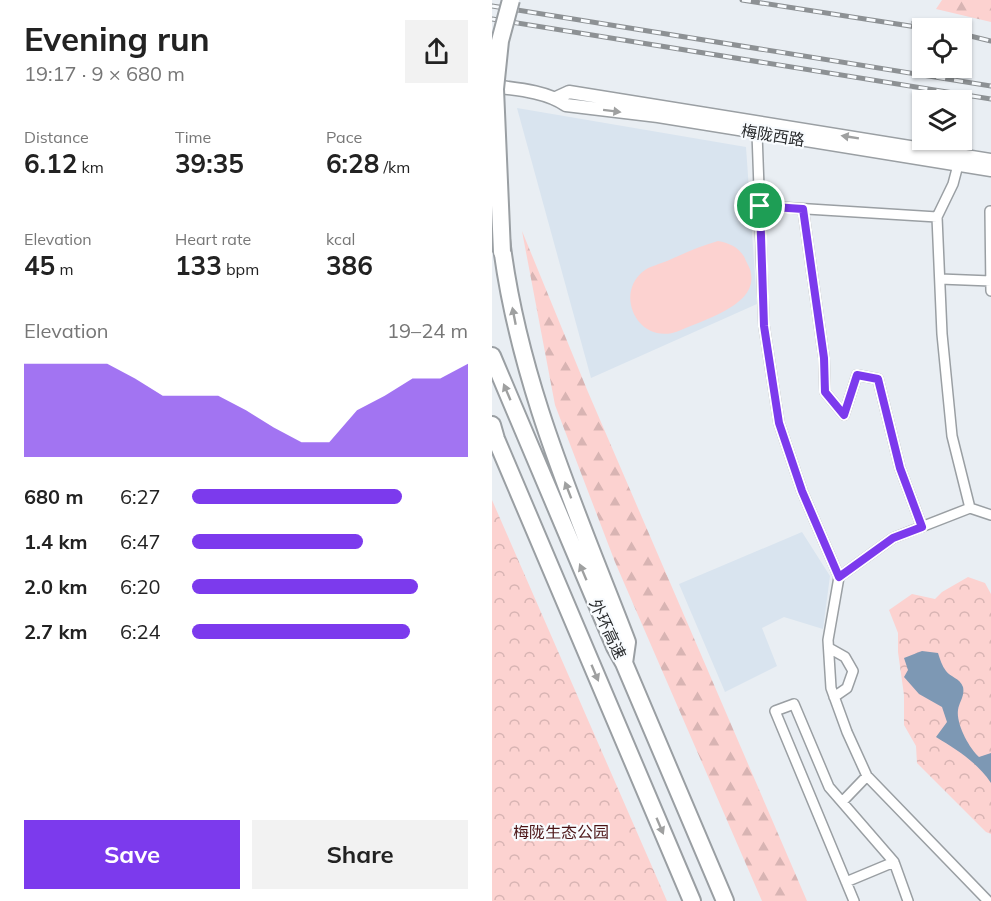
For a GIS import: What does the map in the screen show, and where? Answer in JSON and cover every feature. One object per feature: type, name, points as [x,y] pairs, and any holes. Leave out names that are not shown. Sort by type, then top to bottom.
[{"type":"highway","points":[[502,252],[495,89],[500,41],[511,0]]},
{"type":"highway","points":[[492,166],[502,252],[524,360],[539,413],[627,642],[624,663]]},
{"type":"highway","name":"外环高速","points":[[492,356],[725,901]]},
{"type":"highway","name":"外环高速","points":[[493,433],[692,901]]},
{"type":"street","name":"梅陇西路","points":[[492,86],[515,88],[556,98],[566,105],[658,116],[991,170]]},
{"type":"street","name":"梅陇西路","points":[[556,98],[569,92],[991,160]]},
{"type":"street","points":[[757,133],[764,326],[779,423],[802,491],[839,577],[828,640],[831,688],[847,732],[867,776],[988,901]]},
{"type":"street","points":[[958,165],[953,184],[937,217],[942,334],[952,436],[970,508]]},
{"type":"street","points":[[760,206],[937,217]]},
{"type":"street","points":[[803,209],[824,358],[825,392],[844,415],[857,375],[878,379],[900,468],[922,527]]},
{"type":"street","points":[[940,279],[991,284],[990,211]]},
{"type":"street","points":[[839,577],[893,538],[970,508],[991,515]]},
{"type":"street","points":[[829,648],[845,657],[853,671],[848,688],[834,696]]},
{"type":"street","points":[[854,901],[775,711],[794,704],[829,787],[894,862],[908,901]]},
{"type":"street","points":[[842,802],[867,776]]},
{"type":"street","points":[[846,882],[894,862]]},
{"type":"shaded area","points":[[517,108],[746,147],[757,304],[591,378]]},
{"type":"shaded area","points":[[802,532],[830,576],[823,629],[784,617],[762,628],[777,666],[725,692],[679,584]]},
{"type":"green space","points":[[942,0],[991,0],[991,22],[936,9]]},
{"type":"green space","points":[[522,231],[588,392],[807,901],[762,901],[615,562],[555,405]]},
{"type":"green space","points":[[718,241],[735,247],[742,253],[751,274],[751,285],[746,294],[726,310],[681,330],[666,334],[653,332],[642,325],[635,316],[631,304],[631,292],[635,280],[650,267]]},
{"type":"green space","name":"梅陇生态公园","points":[[492,500],[667,901],[492,901]]},
{"type":"green space","points":[[968,577],[985,583],[991,594],[991,834],[986,832],[917,763],[916,746],[904,725],[904,695],[898,652],[898,633],[889,610],[912,594],[935,599],[942,592]]},
{"type":"water","points":[[922,651],[938,653],[946,671],[962,684],[963,693],[958,710],[961,729],[967,742],[979,757],[991,753],[991,783],[973,763],[936,737],[947,722],[942,707],[919,694],[904,677],[908,670],[904,658]]},
{"type":"railway","points":[[742,0],[912,26]]},
{"type":"railway","points":[[492,6],[991,86]]},
{"type":"railway","points":[[492,19],[991,99]]},
{"type":"railway","points":[[972,36],[991,41]]},
{"type":"route","points":[[760,206],[803,209],[824,358],[825,392],[844,415],[857,375],[878,379],[900,468],[922,527],[893,538],[839,577],[802,491],[779,423],[764,326],[760,206]]}]
